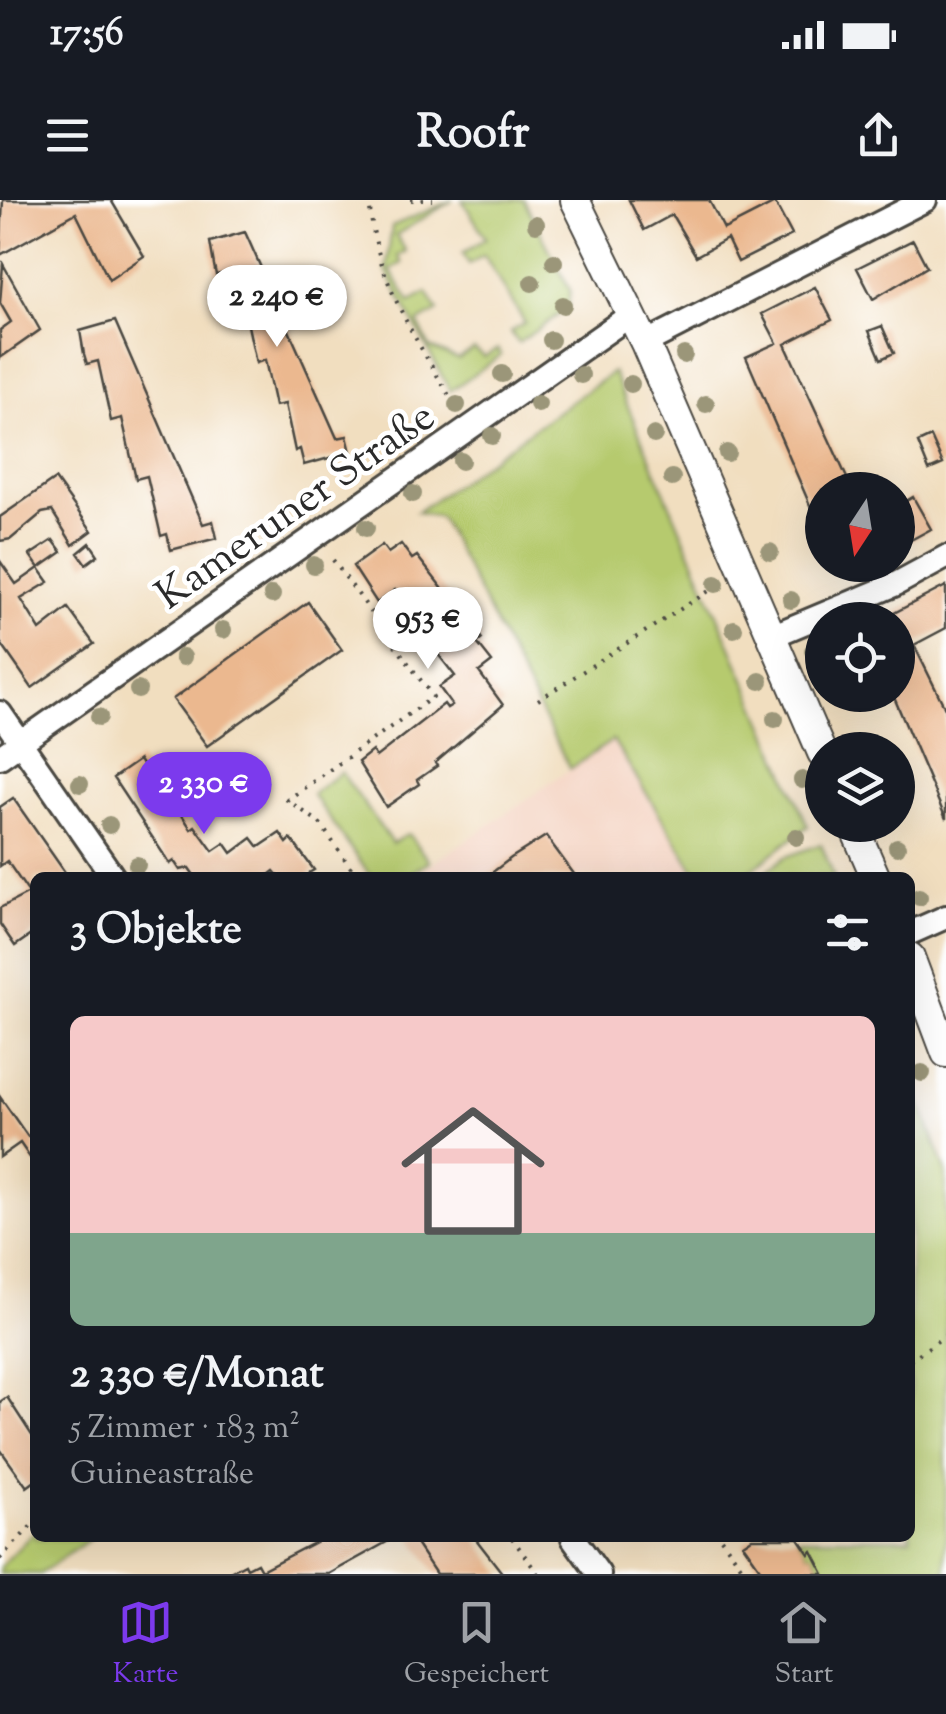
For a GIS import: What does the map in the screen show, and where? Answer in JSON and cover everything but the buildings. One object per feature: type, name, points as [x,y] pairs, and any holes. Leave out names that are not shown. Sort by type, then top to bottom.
[{"type":"street","points":[[575,200],[646,344],[813,732]]},
{"type":"street","points":[[646,344],[925,200]]},
{"type":"street","name":"Kameruner Straße","points":[[0,757],[632,314]]},
{"type":"street","points":[[772,636],[896,584],[946,557]]},
{"type":"street","points":[[0,712],[110,872]]},
{"type":"street","points":[[860,842],[873,872]]},
{"type":"street","points":[[915,931],[946,917]]},
{"type":"street","points":[[915,969],[946,1053]]},
{"type":"street","points":[[576,1542],[599,1574]]},
{"type":"path","points":[[369,200],[373,246],[382,271],[408,327],[453,402]]},
{"type":"path","points":[[411,200],[433,200]]},
{"type":"path","points":[[333,560],[433,697],[286,800],[320,822],[354,872]]},
{"type":"path","points":[[538,700],[712,588]]},
{"type":"path","points":[[915,1357],[946,1335]]},
{"type":"path","points":[[0,1559],[30,1527]]},
{"type":"path","points":[[515,1542],[538,1574]]},
{"type":"path","points":[[724,1542],[746,1574]]},
{"type":"shaded area","points":[[613,740],[696,872],[420,872]]},
{"type":"green space","points":[[453,200],[396,235],[406,251],[398,256],[402,263],[390,270],[410,302],[427,293],[438,311],[418,323],[430,348],[458,359],[474,349],[484,357],[498,349],[501,355],[450,391],[386,271],[392,226]]},
{"type":"green space","points":[[462,200],[524,200],[570,290],[568,308],[518,343],[511,332],[525,323],[484,255],[469,264],[463,253],[486,238]]},
{"type":"green space","points":[[613,372],[805,819],[805,828],[748,872],[696,872],[613,740],[570,769],[440,517],[417,512]]},
{"type":"green space","points":[[341,772],[392,843],[408,834],[429,861],[413,872],[367,872],[312,794]]},
{"type":"green space","points":[[821,844],[832,872],[766,872],[785,857]]},
{"type":"green space","points":[[915,1090],[946,1171],[946,1574],[824,1574],[813,1552],[809,1554],[801,1542],[915,1542]]},
{"type":"green space","points":[[30,1536],[30,1542],[85,1542],[40,1574],[0,1574],[0,1567]]}]
